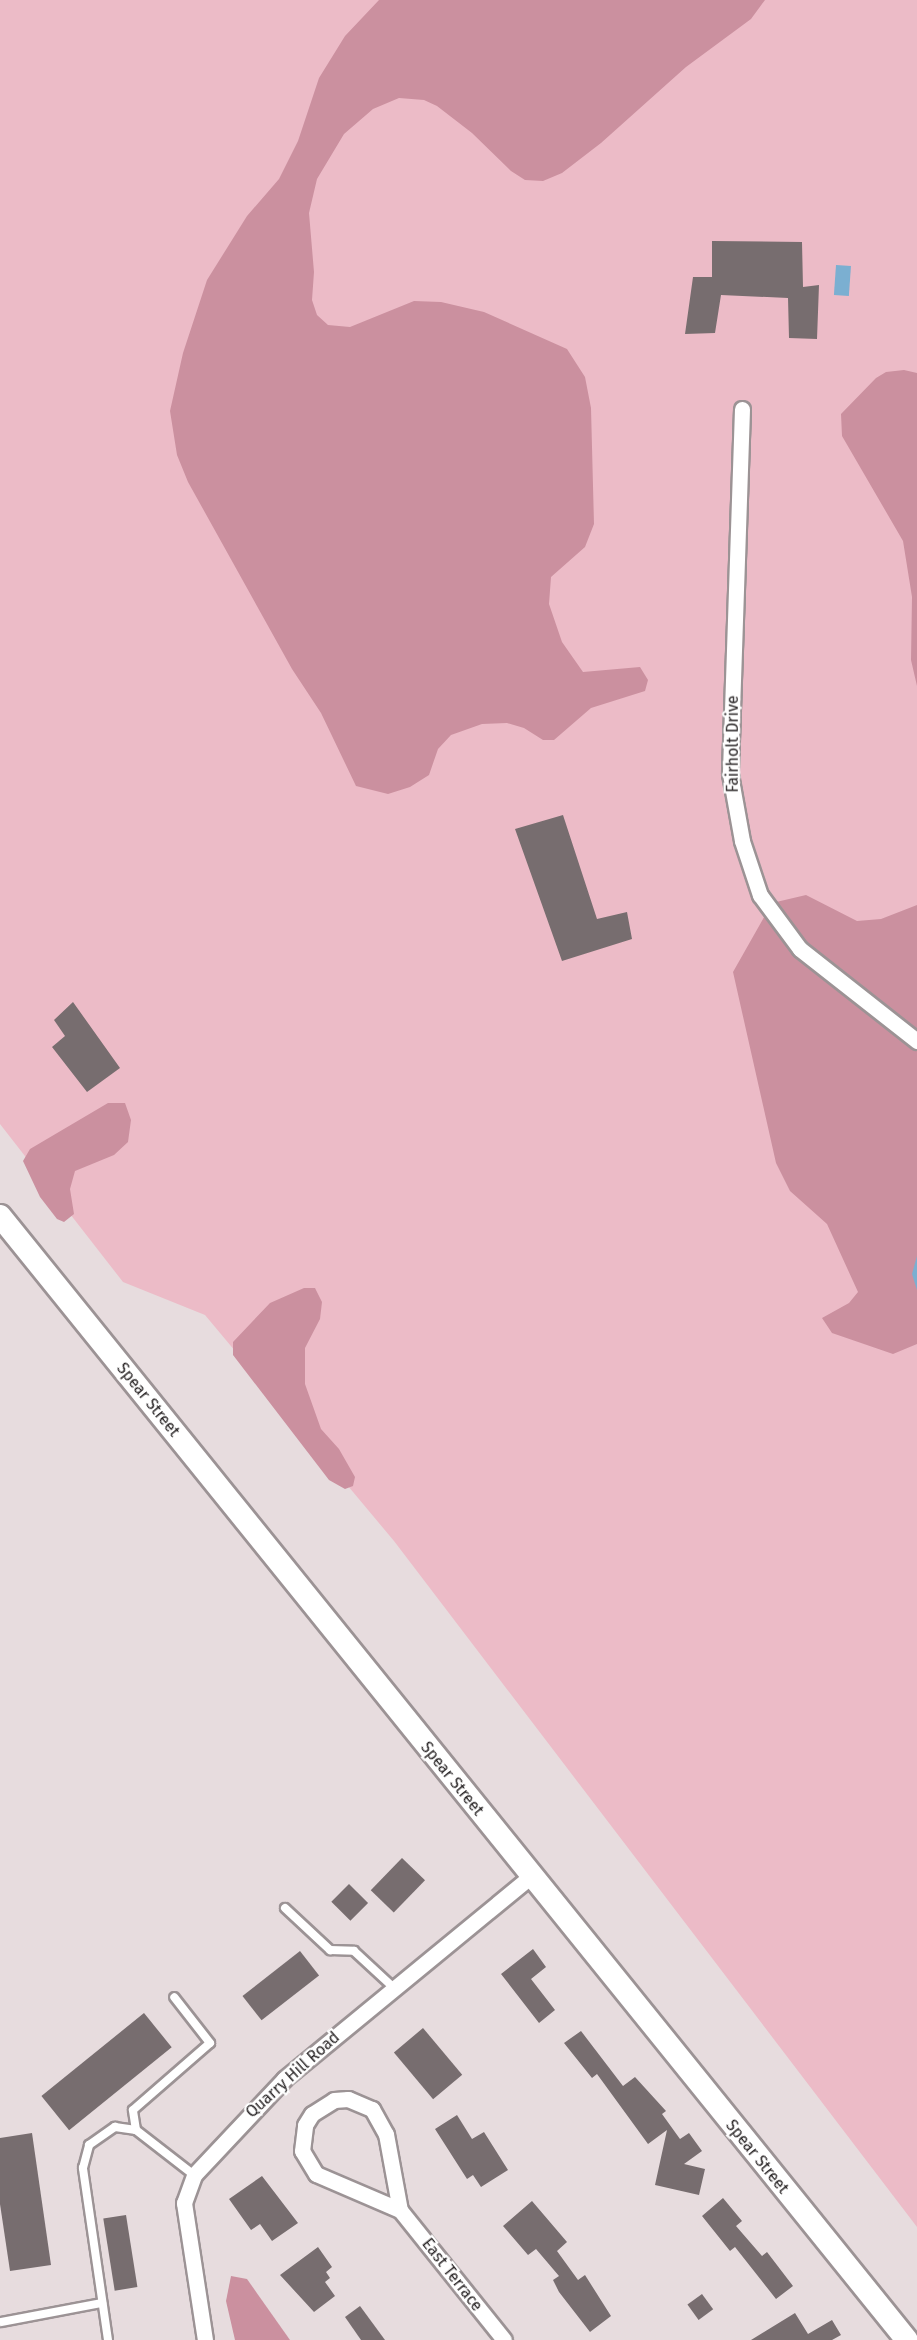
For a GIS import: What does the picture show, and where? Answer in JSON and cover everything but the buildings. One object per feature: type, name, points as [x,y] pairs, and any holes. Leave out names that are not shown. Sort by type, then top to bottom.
[{"type":"main road","name":"Spear Street","points":[[0,1216],[530,1877],[907,2340]]},
{"type":"street","name":"Fairholt Drive","points":[[742,409],[730,774],[742,841],[760,895],[800,950],[917,1041]]},
{"type":"street","name":"Quarry Hill Road","points":[[204,2340],[185,2219],[186,2192],[194,2175],[276,2087],[530,1877]]},
{"type":"street","name":"East Terrace","points":[[400,2210],[386,2134],[372,2109],[348,2099],[334,2100],[312,2114],[305,2125],[302,2151],[316,2174],[400,2210],[504,2340]]},
{"type":"lane","points":[[285,1908],[330,1950],[354,1951],[394,1988]]},
{"type":"lane","points":[[135,2130],[133,2110],[210,2043],[174,1997]]},
{"type":"lane","points":[[108,2340],[83,2168],[89,2145],[100,2134],[115,2127],[135,2130],[194,2175]]},
{"type":"lane","points":[[2,2322],[102,2303]]},
{"type":"shaded area","points":[[0,0],[917,0],[917,2227],[394,1541],[205,1315],[123,1282],[0,1124]]},
{"type":"shaded area","points":[[379,0],[765,0],[751,19],[686,67],[601,143],[562,173],[543,181],[525,180],[511,171],[472,133],[437,106],[424,100],[399,98],[373,109],[344,134],[317,179],[309,213],[314,272],[312,300],[317,315],[328,325],[350,327],[414,301],[441,302],[484,312],[567,349],[585,377],[591,408],[594,524],[585,547],[551,577],[549,604],[562,642],[583,672],[640,667],[648,680],[645,691],[591,708],[554,740],[543,740],[524,728],[507,723],[482,724],[451,735],[438,749],[429,775],[410,787],[388,794],[356,786],[321,713],[292,669],[188,482],[177,455],[170,411],[183,353],[207,280],[247,216],[279,179],[298,141],[319,78],[345,36]]},
{"type":"shaded area","points":[[904,370],[917,373],[917,686],[911,660],[912,597],[903,541],[842,436],[841,414],[876,378],[886,372]]},
{"type":"shaded area","points":[[806,895],[857,921],[881,919],[917,905],[917,1344],[893,1354],[832,1333],[822,1318],[849,1303],[858,1292],[827,1224],[790,1191],[776,1163],[733,972],[772,903]]},
{"type":"shaded area","points":[[108,1103],[125,1103],[131,1120],[128,1142],[114,1155],[75,1171],[70,1189],[74,1214],[64,1222],[57,1219],[40,1197],[23,1161],[30,1149]]},
{"type":"shaded area","points":[[304,1288],[315,1288],[322,1302],[320,1319],[305,1348],[305,1384],[321,1429],[339,1449],[355,1477],[353,1486],[345,1489],[329,1480],[233,1355],[233,1342],[270,1303]]},
{"type":"shaded area","points":[[231,2276],[247,2279],[290,2340],[235,2340],[226,2301]]},
{"type":"water","points":[[836,265],[851,266],[849,296],[834,295]]},
{"type":"water","points":[[917,1256],[917,1290],[912,1274]]}]
